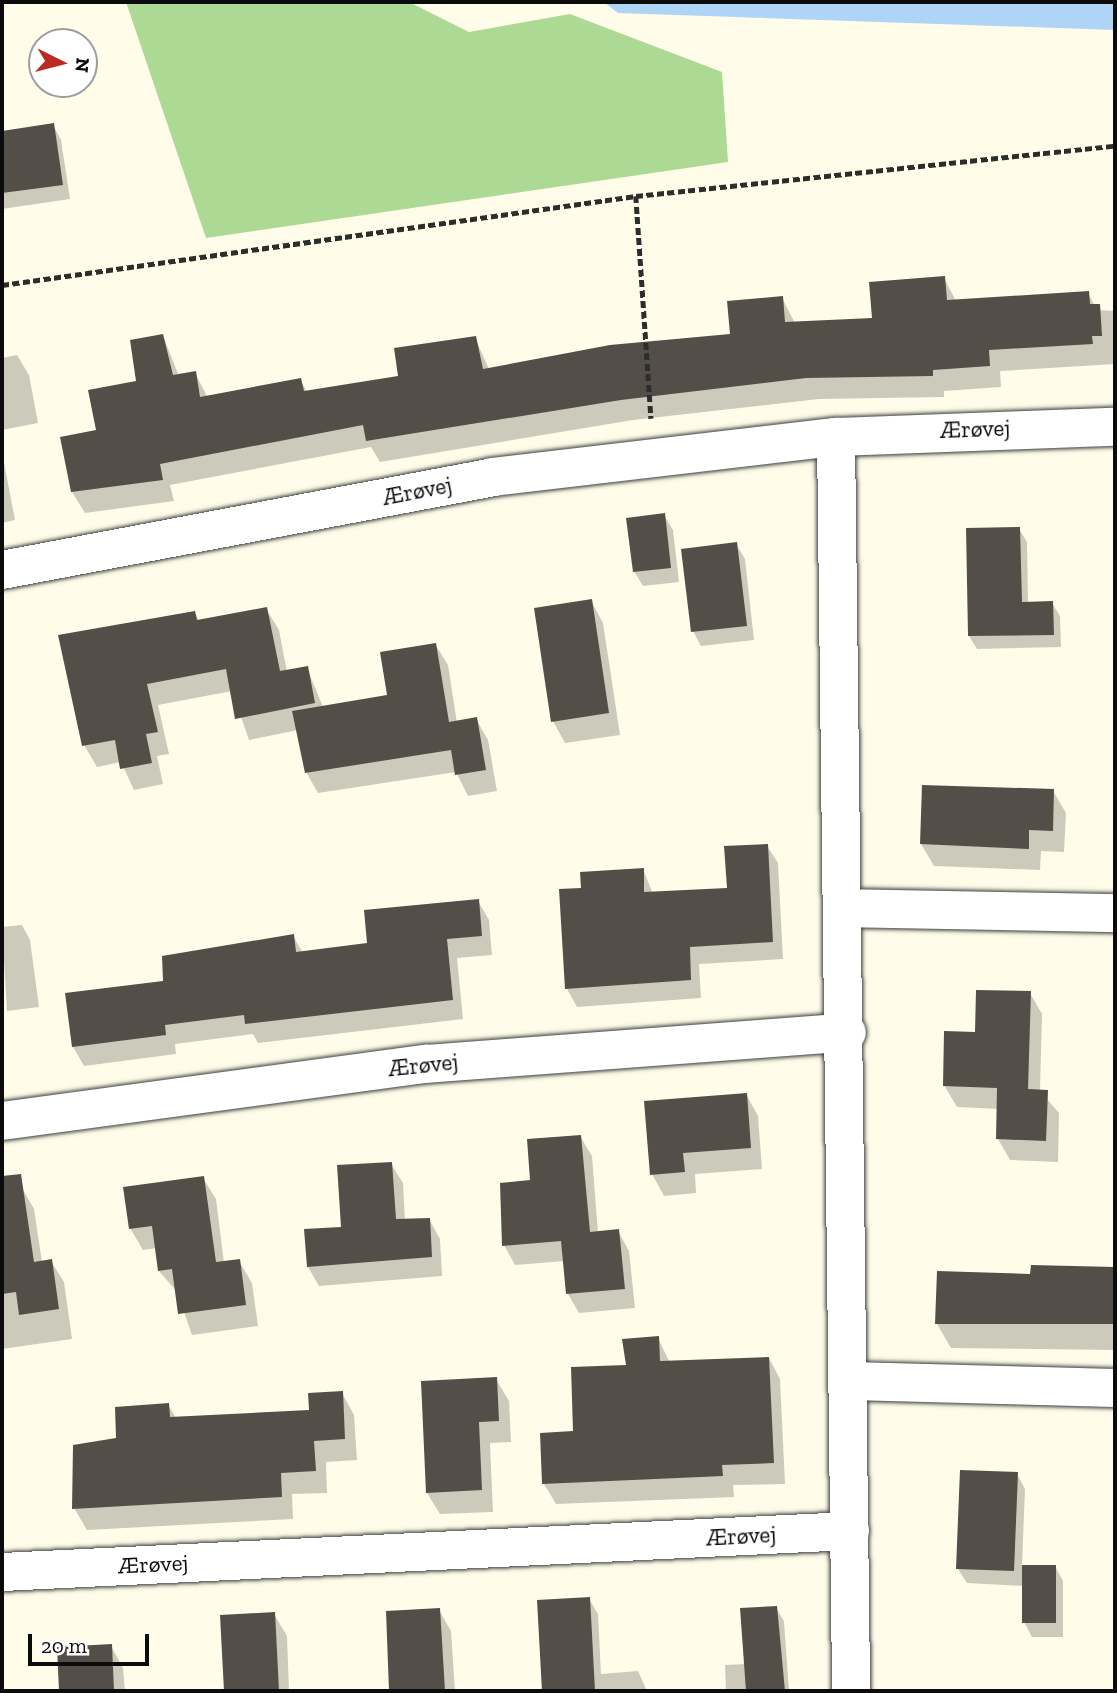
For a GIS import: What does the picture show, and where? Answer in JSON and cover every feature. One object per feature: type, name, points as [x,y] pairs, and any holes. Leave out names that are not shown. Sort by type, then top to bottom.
[{"type":"street","name":"Ærøvej","points":[[2,570],[493,477],[836,437],[1115,427]]},
{"type":"street","points":[[836,437],[847,1032],[851,1691]]},
{"type":"street","points":[[844,908],[1115,913]]},
{"type":"street","name":"Ærøvej","points":[[2,1121],[426,1064],[847,1032]]},
{"type":"street","points":[[851,1381],[1115,1388]]},
{"type":"street","name":"Ærøvej","points":[[2,1572],[850,1531]]},
{"type":"path","points":[[2,285],[636,196],[1115,146]]},
{"type":"path","points":[[636,196],[653,458]]},
{"type":"green space","points":[[126,2],[409,2],[469,32],[570,14],[722,72],[728,162],[206,238]]},
{"type":"water","points":[[1115,2],[1115,30],[618,13],[605,3]]},
{"type":"building","points":[[54,123],[63,185],[2,193],[2,131]]},
{"type":"building","points":[[945,276],[947,300],[1089,291],[1090,304],[1100,304],[1102,336],[1092,336],[1093,344],[989,350],[990,366],[933,370],[933,376],[806,378],[621,400],[366,441],[363,425],[160,464],[163,480],[71,492],[60,437],[96,430],[88,390],[136,381],[130,340],[163,334],[173,375],[196,371],[200,397],[301,378],[304,391],[398,376],[394,348],[476,336],[483,369],[610,345],[730,334],[727,301],[783,296],[785,322],[872,318],[869,282]]},
{"type":"building","points":[[665,513],[671,568],[633,572],[626,518]]},
{"type":"building","points":[[1020,527],[1022,602],[1053,601],[1054,635],[968,636],[966,528]]},
{"type":"building","points":[[737,542],[747,626],[691,632],[681,549]]},
{"type":"building","points":[[592,599],[609,713],[551,722],[534,608]]},
{"type":"building","points":[[267,607],[280,671],[308,666],[315,703],[235,719],[226,669],[147,684],[158,732],[146,734],[152,763],[120,769],[115,740],[82,746],[58,635],[195,611],[197,620]]},
{"type":"building","points":[[436,643],[449,722],[477,717],[486,770],[455,775],[451,750],[305,773],[292,711],[387,695],[380,652]]},
{"type":"building","points":[[922,785],[1054,789],[1053,831],[1029,830],[1029,849],[920,844]]},
{"type":"building","points":[[768,844],[773,942],[690,947],[691,980],[565,989],[559,889],[581,888],[580,872],[644,868],[644,892],[727,888],[724,846]]},
{"type":"building","points":[[479,899],[482,936],[447,939],[453,1000],[245,1024],[244,1015],[165,1025],[166,1035],[72,1047],[65,993],[163,981],[162,956],[294,934],[296,952],[367,943],[364,910]]},
{"type":"building","points":[[976,990],[1031,991],[1028,1089],[1048,1090],[1046,1141],[996,1139],[997,1088],[943,1086],[944,1031],[975,1032]]},
{"type":"building","points":[[747,1093],[751,1148],[683,1153],[685,1172],[650,1175],[644,1101]]},
{"type":"building","points":[[581,1135],[590,1232],[619,1229],[625,1289],[566,1294],[561,1241],[502,1246],[500,1183],[530,1180],[527,1139]]},
{"type":"building","points":[[392,1162],[396,1219],[430,1218],[432,1257],[307,1267],[304,1229],[341,1227],[337,1165]]},
{"type":"building","points":[[21,1174],[34,1262],[52,1259],[59,1309],[19,1315],[16,1292],[2,1294],[2,1176]]},
{"type":"building","points":[[204,1176],[216,1262],[240,1259],[246,1305],[178,1314],[172,1269],[158,1271],[152,1226],[129,1229],[123,1187]]},
{"type":"building","points":[[1031,1265],[1115,1267],[1115,1324],[935,1324],[937,1271],[1030,1274]]},
{"type":"building","points":[[659,1336],[660,1361],[769,1357],[774,1463],[722,1465],[723,1476],[542,1484],[540,1433],[573,1431],[571,1367],[626,1365],[622,1339]]},
{"type":"building","points":[[497,1377],[499,1421],[479,1422],[482,1490],[426,1493],[421,1381]]},
{"type":"building","points":[[343,1391],[345,1439],[314,1441],[316,1471],[281,1473],[282,1497],[72,1509],[73,1445],[116,1438],[115,1407],[169,1403],[170,1417],[309,1410],[308,1393]]},
{"type":"building","points":[[960,1470],[1018,1472],[1014,1571],[956,1569]]},
{"type":"building","points":[[1022,1565],[1056,1565],[1056,1623],[1022,1623]]},
{"type":"building","points":[[590,1597],[595,1691],[542,1691],[537,1600]]},
{"type":"building","points":[[777,1606],[785,1691],[746,1691],[740,1608]]},
{"type":"building","points":[[440,1608],[445,1691],[389,1691],[386,1611]]},
{"type":"building","points":[[275,1612],[279,1691],[224,1691],[220,1615]]},
{"type":"building","points":[[112,1644],[114,1691],[59,1691],[57,1647]]}]
